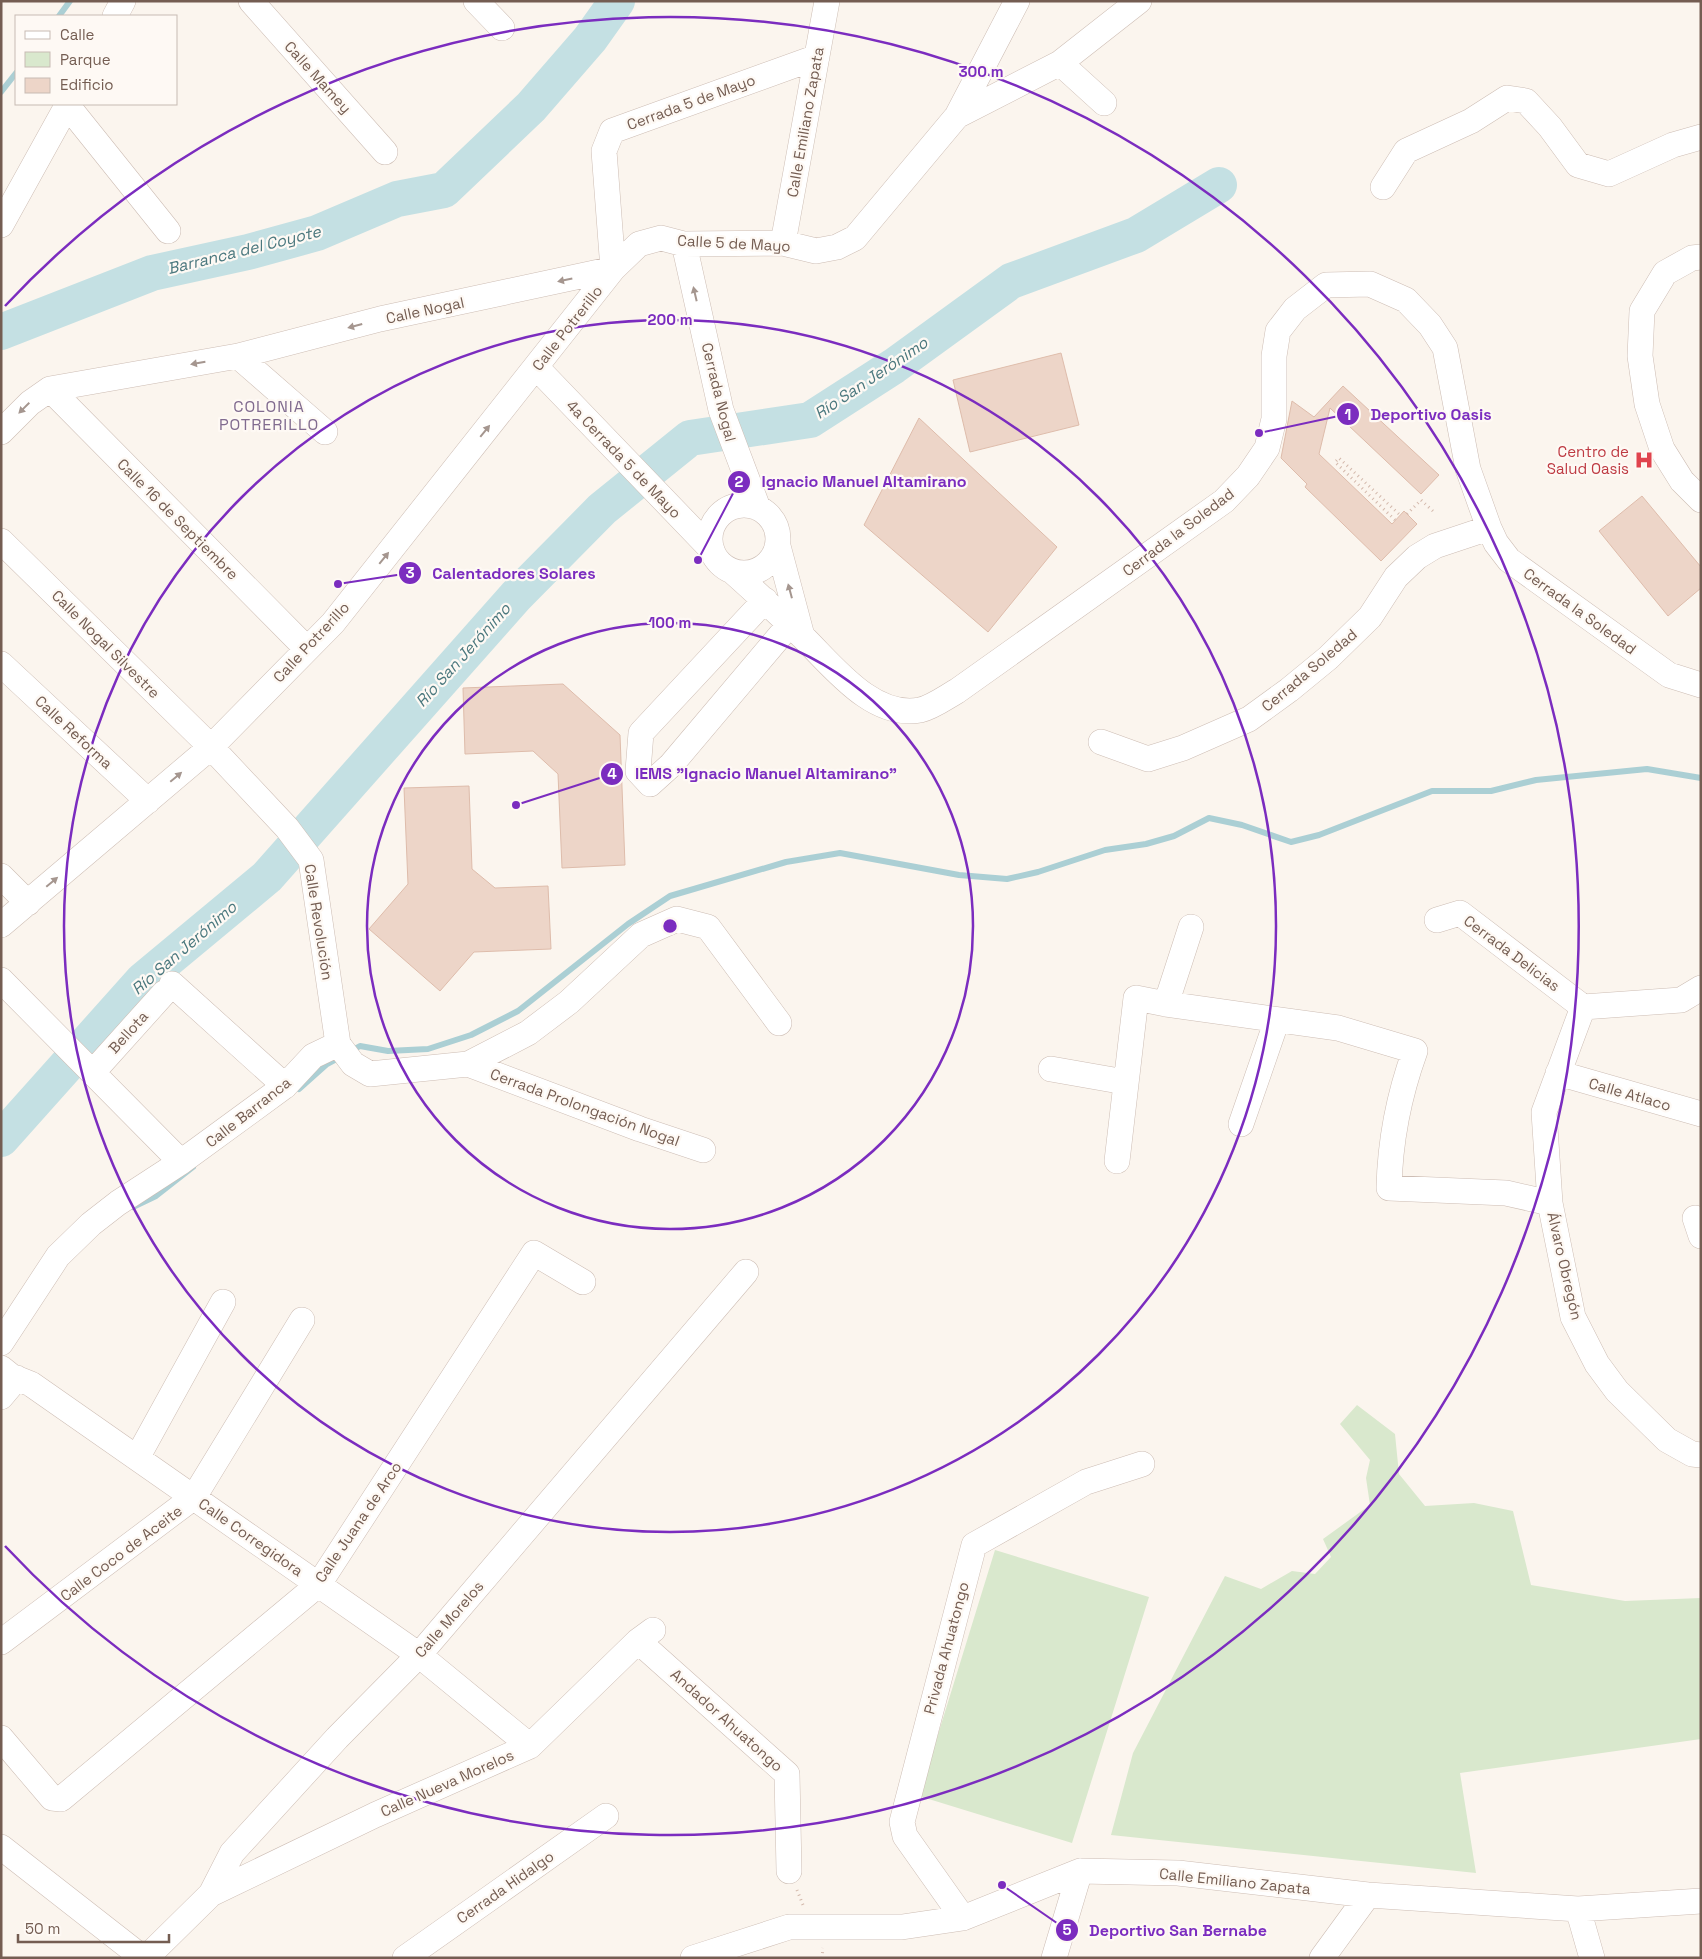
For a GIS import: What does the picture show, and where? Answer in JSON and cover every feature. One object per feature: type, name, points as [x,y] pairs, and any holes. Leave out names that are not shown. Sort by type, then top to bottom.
[{"type":"street","points":[[116,15],[123,1]]},
{"type":"street","name":"Calle Mamey","points":[[251,1],[385,152]]},
{"type":"street","points":[[476,1],[502,28]]},
{"type":"street","name":"Calle Emiliano Zapata","points":[[783,243],[827,1]]},
{"type":"street","points":[[957,116],[1017,1]]},
{"type":"street","points":[[957,116],[1060,63],[1139,1]]},
{"type":"street","name":"Cerrada 5 de Mayo","points":[[613,269],[604,151],[612,131],[818,57]]},
{"type":"street","points":[[1060,63],[1104,103]]},
{"type":"street","points":[[1383,187],[1406,151],[1471,120],[1507,98],[1526,101],[1550,127],[1578,165],[1609,174],[1673,145],[1701,137]]},
{"type":"street","points":[[1,225],[67,105]]},
{"type":"street","points":[[69,105],[168,231]]},
{"type":"street","name":"Calle 5 de Mayo","points":[[613,269],[639,244],[661,238],[684,244],[783,243],[816,251],[836,247],[856,238],[957,116]]},
{"type":"street","name":"Cerrada Nogal","points":[[684,244],[721,410],[733,447],[758,508]]},
{"type":"street","points":[[1701,257],[1692,258],[1665,272],[1642,311],[1640,356],[1647,404],[1662,449],[1682,481],[1701,500]]},
{"type":"street","name":"Calle Nogal","points":[[1,432],[30,403],[50,389],[238,356],[380,319],[613,269]]},
{"type":"street","name":"Calle Potrerillo","points":[[1,925],[211,747],[306,648],[333,623],[613,269]]},
{"type":"street","name":"Cerrada la Soledad","points":[[732,571],[765,600],[853,687],[882,704],[898,710],[920,710],[957,691],[1224,501],[1248,476],[1267,448],[1274,419],[1274,356],[1278,331],[1295,309],[1326,285],[1370,284],[1406,300],[1430,325],[1445,348],[1468,470],[1496,543],[1510,560],[1669,675],[1701,685]]},
{"type":"street","points":[[238,356],[324,432]]},
{"type":"street","name":"4a Cerrada 5 de Mayo","points":[[536,367],[712,550]]},
{"type":"street","name":"Calle 16 de Septiembre","points":[[50,389],[306,648]]},
{"type":"street","points":[[765,600],[641,734],[638,771],[650,784],[671,766],[796,630],[775,523],[758,508],[746,505],[735,506],[725,511],[712,528],[710,540],[712,550],[720,563],[732,571],[755,572],[765,566],[773,557],[778,546]]},
{"type":"street","name":"Cerrada Soledad","points":[[1101,742],[1148,759],[1183,748],[1249,719],[1289,690],[1335,651],[1370,617],[1396,577],[1417,557],[1435,546],[1489,528]]},
{"type":"street","name":"Calle Nogal Silvestre","points":[[1,542],[211,747]]},
{"type":"street","name":"Calle Reforma","points":[[1,664],[148,801]]},
{"type":"street","name":"Calle Revolución","points":[[211,747],[287,828],[311,860],[343,1051]]},
{"type":"street","points":[[1,876],[28,903]]},
{"type":"street","name":"Cerrada Delicias","points":[[1438,920],[1460,913],[1583,1007]]},
{"type":"street","points":[[343,1051],[370,1074],[468,1064],[528,1033],[569,1002],[641,935],[677,919],[708,927],[779,1023]]},
{"type":"street","points":[[1166,1004],[1191,927]]},
{"type":"street","points":[[1,980],[181,1162]]},
{"type":"street","points":[[1583,1007],[1681,1000],[1701,988]]},
{"type":"street","name":"Bellota","points":[[91,1069],[168,989],[285,1086]]},
{"type":"street","points":[[1117,1161],[1136,998],[1166,1004],[1338,1028],[1415,1052],[1402,1087],[1390,1157],[1389,1188],[1506,1193],[1550,1203]]},
{"type":"street","name":"Álvaro Obregón","points":[[1583,1007],[1544,1112],[1550,1203],[1573,1317],[1597,1364],[1617,1391],[1667,1440],[1692,1454],[1701,1455]]},
{"type":"street","points":[[1241,1124],[1277,1020]]},
{"type":"street","name":"Calle Barranca","points":[[1,1343],[58,1256],[90,1224],[118,1203],[181,1162],[285,1086],[312,1056],[343,1051]]},
{"type":"street","name":"Cerrada Prolongación Nogal","points":[[468,1064],[640,1129],[703,1150]]},
{"type":"street","points":[[1051,1069],[1125,1082]]},
{"type":"street","name":"Calle Atlaco","points":[[1558,1073],[1701,1114]]},
{"type":"street","name":"Calle Juana de Arco","points":[[1,1738],[52,1798],[61,1800],[319,1584],[534,1253],[583,1282]]},
{"type":"street","name":"Calle Morelos","points":[[144,1958],[211,1894],[232,1853],[337,1738],[419,1655],[746,1272]]},
{"type":"street","points":[[138,1458],[223,1302]]},
{"type":"street","name":"Calle Coco de Aceite","points":[[1,1642],[194,1497],[302,1320]]},
{"type":"street","name":"Calle Corregidora","points":[[12,1380],[138,1458],[319,1584],[419,1655],[530,1746]]},
{"type":"street","name":"Privada Ahuatongo","points":[[963,1918],[905,1836],[902,1822],[974,1545],[1086,1482],[1142,1464]]},
{"type":"street","name":"Calle Nueva Morelos","points":[[211,1894],[375,1815],[530,1746],[646,1636]]},
{"type":"street","name":"Andador Ahuatongo","points":[[646,1636],[786,1774],[789,1871]]},
{"type":"street","name":"Cerrada Hidalgo","points":[[405,1958],[606,1816]]},
{"type":"street","points":[[1,1847],[144,1958]]},
{"type":"street","points":[[1054,1958],[1080,1871]]},
{"type":"street","name":"Calle Emiliano Zapata","points":[[693,1958],[789,1927],[902,1927],[963,1918],[1080,1871],[1178,1873],[1368,1895],[1578,1909],[1701,1901]]},
{"type":"street","points":[[1322,1958],[1368,1895]]},
{"type":"street","points":[[1578,1909],[1592,1958]]},
{"type":"path","points":[[1395,520],[1335,462],[1339,458],[1400,515]]},
{"type":"path","points":[[1407,514],[1421,500],[1435,513]]},
{"type":"path","points":[[789,1871],[812,1928]]},
{"type":"green space","points":[[1357,1405],[1395,1434],[1399,1474],[1425,1506],[1474,1503],[1513,1511],[1531,1585],[1625,1601],[1701,1598],[1701,1739],[1460,1773],[1476,1873],[1111,1835],[1133,1753],[1225,1576],[1261,1589],[1292,1571],[1315,1574],[1331,1557],[1323,1539],[1370,1505],[1366,1478],[1370,1460],[1340,1424]]},
{"type":"green space","points":[[995,1550],[1149,1597],[1072,1843],[919,1796]]},
{"type":"building","points":[[1061,353],[1079,425],[970,452],[953,380]]},
{"type":"building","points":[[1343,386],[1439,475],[1421,494],[1330,408],[1319,454],[1392,524],[1404,511],[1417,524],[1381,561],[1305,487],[1307,484],[1281,458],[1292,401],[1314,417]]},
{"type":"building","points":[[919,418],[1057,547],[988,632],[864,525]]},
{"type":"building","points":[[1642,496],[1701,567],[1701,588],[1668,616],[1599,531]]},
{"type":"building","points":[[563,684],[620,735],[625,865],[562,868],[558,774],[533,751],[465,754],[463,688]]},
{"type":"building","points":[[469,786],[472,869],[495,888],[548,886],[551,949],[474,952],[440,991],[369,929],[408,884],[404,788]]},
{"type":"waterway","points":[[60,15],[70,1]]},
{"type":"waterway","name":"Barranca del Coyote","points":[[1,332],[152,273],[248,252],[317,233],[397,199],[444,190],[531,107],[590,39],[617,1]]},
{"type":"waterway","points":[[1,92],[15,74]]},
{"type":"waterway","name":"Río San Jerónimo","points":[[1,1139],[143,980],[267,877],[516,596],[602,509],[690,438],[810,420],[894,366],[1011,281],[1136,235],[1219,185]]},
{"type":"waterway","points":[[351,1051],[360,1046],[388,1051],[428,1049],[471,1035],[518,1011],[628,924],[670,896],[786,862],[840,853],[959,875],[1007,879],[1038,872],[1105,850],[1146,844],[1174,836],[1209,818],[1242,825],[1291,842],[1319,835],[1432,791],[1491,791],[1536,780],[1647,769],[1701,778]]},
{"type":"waterway","points":[[299,1089],[327,1064],[340,1057]]},
{"type":"waterway","points":[[133,1207],[156,1196],[193,1167]]},
{"type":"place","name":"Deportivo Oasis","points":[[1259,433]]},
{"type":"place","name":"Centro de Salud Oasis","points":[[1644,460]]},
{"type":"place","name":"Ignacio Manuel Altamirano","points":[[698,560]]},
{"type":"place","name":"Calentadores Solares","points":[[338,584]]},
{"type":"place","name":"IEMS \"Ignacio Manuel Altamirano\"","points":[[516,805]]},
{"type":"place","name":"Deportivo San Bernabe","points":[[1002,1885]]},
{"type":"district","name":"COLONIA POTRERILLO","points":[[269,415]]}]
